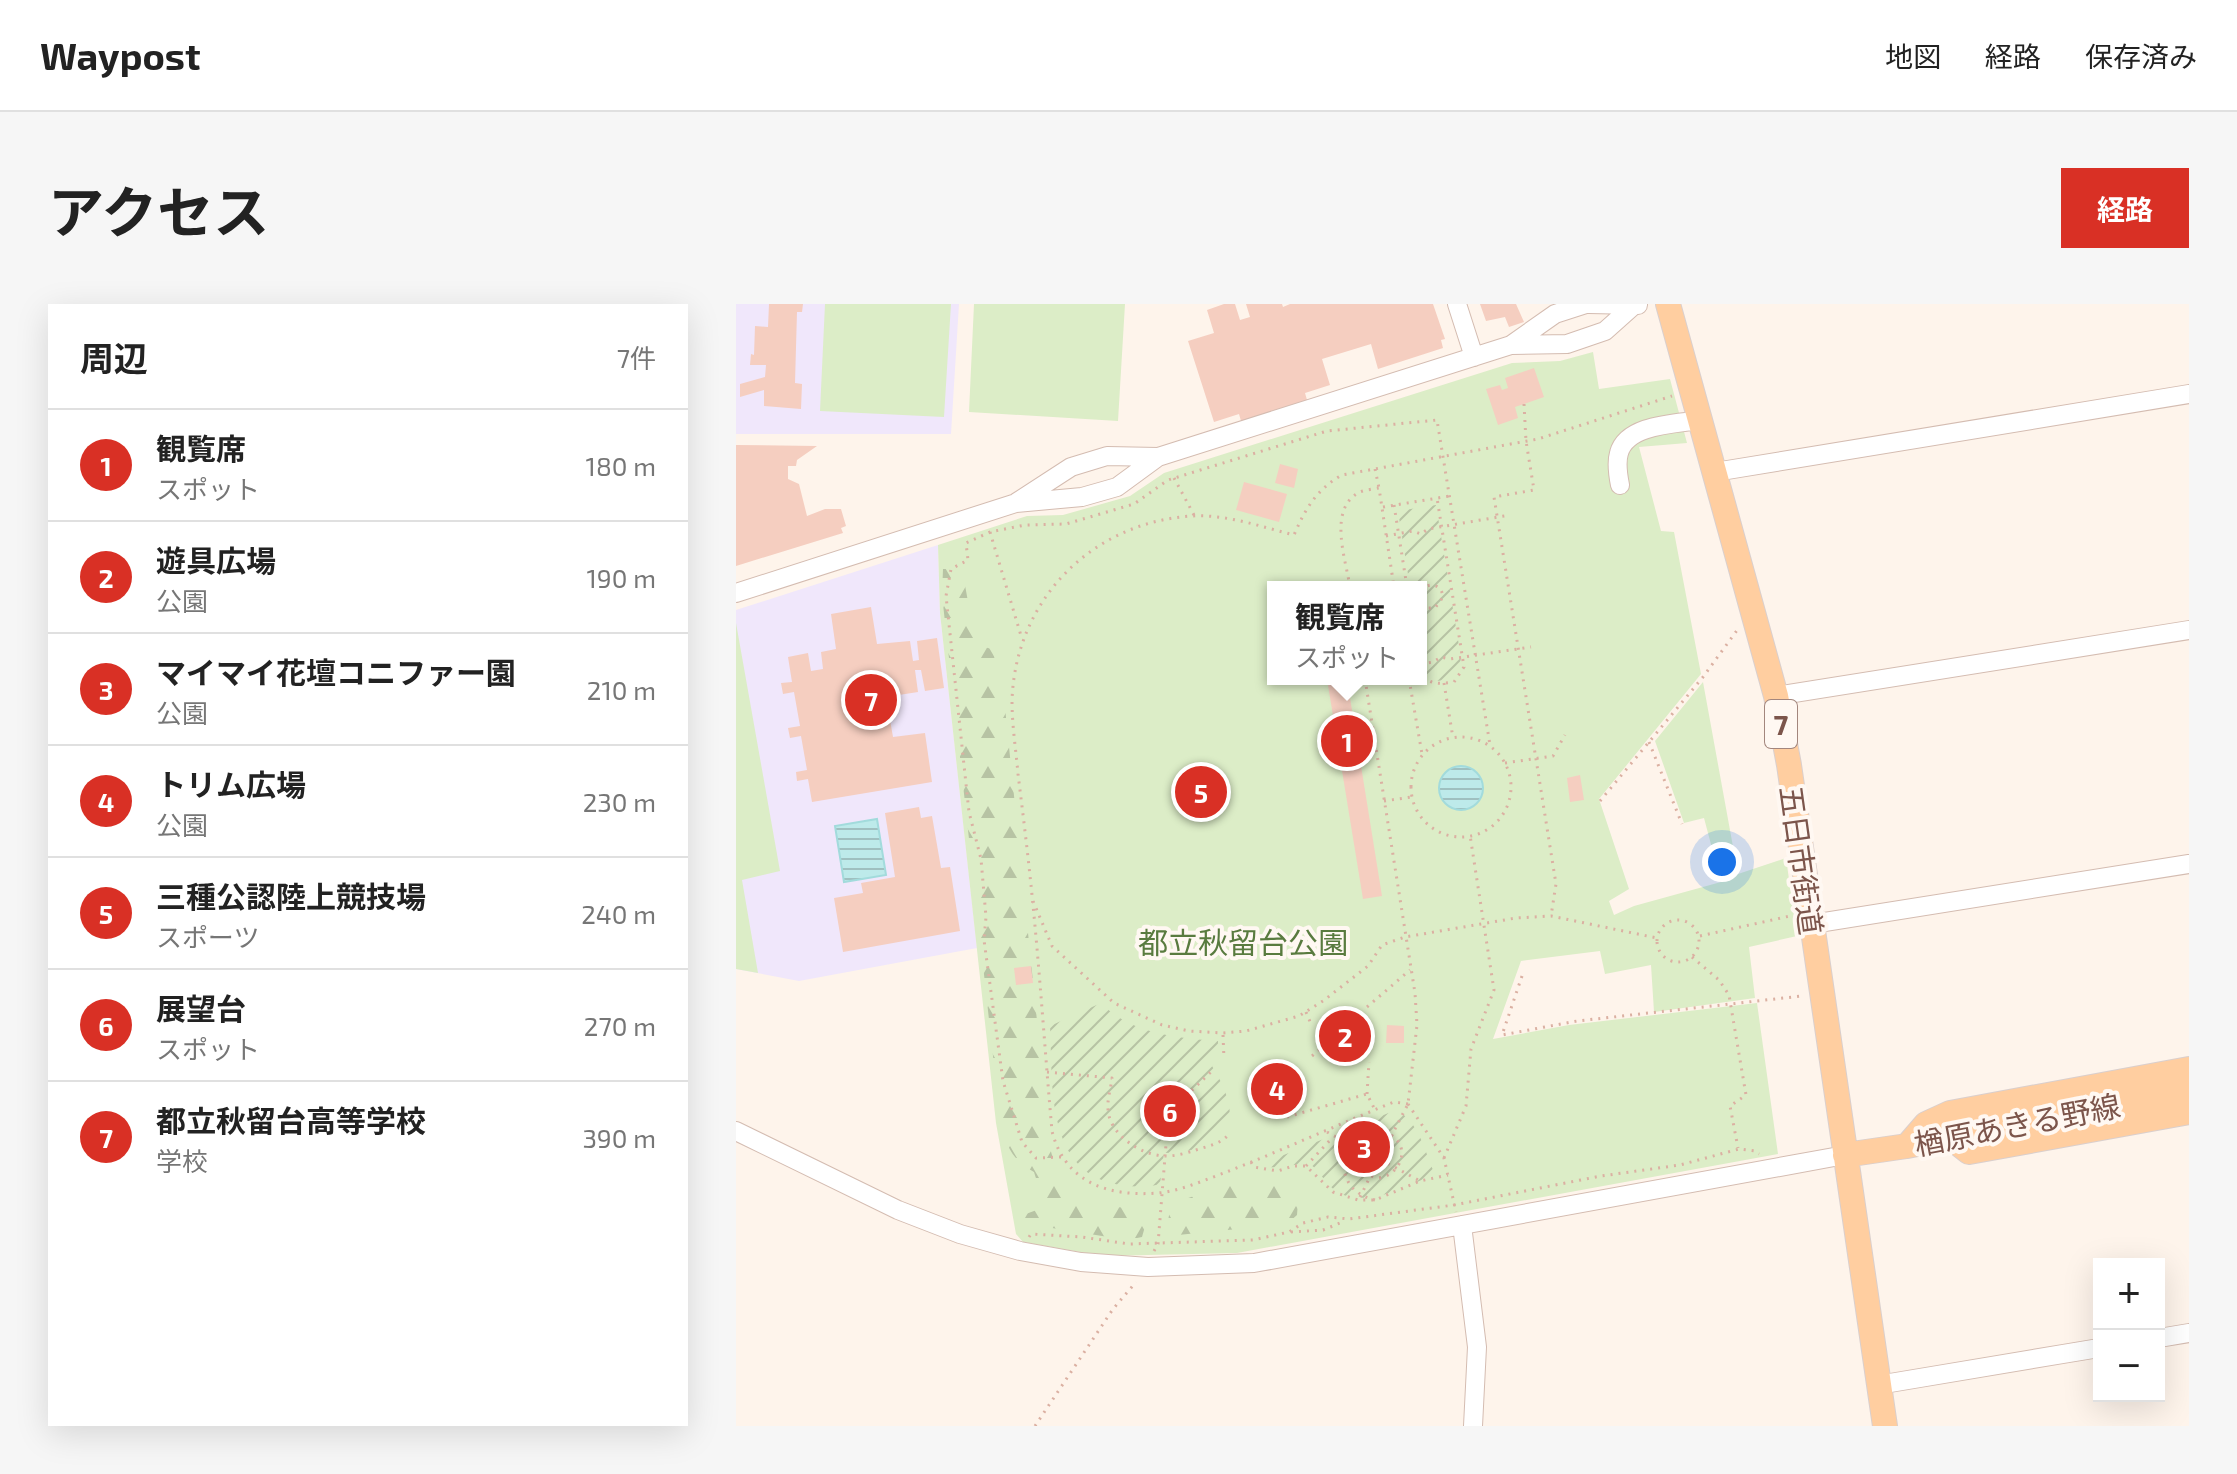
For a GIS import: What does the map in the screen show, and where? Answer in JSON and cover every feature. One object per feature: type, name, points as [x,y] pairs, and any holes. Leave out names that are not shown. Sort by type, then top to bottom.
[{"type":"main road","name":"五日市街道","points":[[1668,304],[1776,696],[1803,920],[1822,993],[1885,1426]]},
{"type":"main road","points":[[1907,1146],[1926,1124],[1950,1113],[2189,1069]]},
{"type":"main road","name":"楢原あきる野線","points":[[1845,1155],[1907,1146],[2189,1090]]},
{"type":"main road","points":[[1950,1137],[1969,1152],[2189,1112]]},
{"type":"street","points":[[1457,304],[1474,357]]},
{"type":"street","points":[[1511,345],[1555,314],[1588,304],[1636,305]]},
{"type":"street","points":[[1599,305],[1607,310],[1609,320],[1605,331]]},
{"type":"street","points":[[736,593],[1016,503],[1072,499],[1117,487],[1158,457],[1511,345],[1567,344],[1605,331],[1636,305]]},
{"type":"street","points":[[1555,314],[1548,329],[1552,340],[1567,344]]},
{"type":"street","points":[[1715,472],[2189,394]]},
{"type":"street","points":[[1620,485],[1617,464],[1624,441],[1652,428],[1700,420]]},
{"type":"street","points":[[1016,503],[1062,472],[1107,456],[1158,457]]},
{"type":"street","points":[[1116,456],[1126,474],[1123,482]]},
{"type":"street","points":[[1062,472],[1064,492],[1072,499]]},
{"type":"street","points":[[1776,696],[2189,630]]},
{"type":"street","points":[[1803,920],[2189,864]]},
{"type":"street","points":[[736,1131],[898,1210],[960,1234],[1020,1251],[1081,1262],[1254,1263],[1459,1218],[1845,1155]]},
{"type":"street","points":[[1459,1218],[1477,1347],[1473,1426]]},
{"type":"street","points":[[2165,1337],[2189,1333]]},
{"type":"street","points":[[1878,1385],[2093,1349]]},
{"type":"path","points":[[1408,1104],[1394,1102],[1251,1162],[1161,1193],[1113,1190],[1078,1175],[1061,1157],[1052,1131],[1032,895],[1013,724],[1016,661],[1023,640],[1048,591],[1064,572],[1113,536],[1150,522],[1194,515],[1294,535],[1314,497],[1326,484],[1342,475],[1526,441],[1692,392]]},
{"type":"path","points":[[1524,404],[1534,490],[1494,497],[1556,884],[1551,916]]},
{"type":"path","points":[[1061,1157],[1036,1158],[1022,1142],[1003,1081],[984,940],[986,917],[981,859],[969,812],[946,596],[951,569],[968,560],[966,543],[990,532],[1025,525],[1066,524],[1134,504],[1168,480],[1327,431],[1437,420],[1490,745]]},
{"type":"path","points":[[1375,467],[1393,581]]},
{"type":"path","points":[[1174,478],[1194,515]]},
{"type":"path","points":[[1349,581],[1341,519],[1348,503],[1359,492],[1379,488]]},
{"type":"path","points":[[1382,507],[1450,496]]},
{"type":"path","points":[[1427,680],[1434,684],[1454,682],[1464,667],[1437,498]]},
{"type":"path","points":[[1394,505],[1406,581]]},
{"type":"path","points":[[1386,536],[1413,531],[1421,534],[1428,529],[1510,515]]},
{"type":"path","points":[[990,532],[1023,640]]},
{"type":"path","points":[[1427,585],[1435,585],[1443,594],[1442,601],[1435,608],[1427,608]]},
{"type":"path","points":[[1443,594],[1453,592]]},
{"type":"path","points":[[1600,801],[1703,677],[1752,609]]},
{"type":"path","points":[[1427,664],[1441,657],[1450,659],[1531,647]]},
{"type":"path","points":[[1444,683],[1453,738]]},
{"type":"path","points":[[1366,685],[1417,1025],[1408,1104],[1383,1152],[1385,1162]]},
{"type":"path","points":[[1410,685],[1422,756]]},
{"type":"path","points":[[1505,763],[1553,756],[1565,735]]},
{"type":"path","points":[[1453,738],[1475,739],[1490,745],[1505,763],[1509,775],[1510,792],[1506,809],[1495,823],[1480,833],[1446,835],[1431,827],[1418,813],[1412,797],[1412,779],[1422,756],[1441,741],[1453,738]]},
{"type":"path","points":[[1649,742],[1682,824]]},
{"type":"path","points":[[1384,801],[1412,797]]},
{"type":"path","points":[[1444,1158],[1466,1106],[1471,1049],[1494,990],[1470,835]]},
{"type":"path","points":[[1032,895],[1040,922],[1052,946],[1114,1003],[1162,1025],[1189,1031],[1223,1033],[1260,1028],[1306,1012],[1368,966],[1382,945],[1405,937],[1484,923],[1551,916],[1657,938]]},
{"type":"path","points":[[1675,919],[1689,922],[1699,936],[1697,951],[1680,962],[1666,958],[1660,953],[1657,938],[1664,925],[1675,919]]},
{"type":"path","points":[[1699,936],[1803,920]]},
{"type":"path","points":[[1692,957],[1719,980],[1731,1004],[1746,1095],[1730,1106],[1739,1149]]},
{"type":"path","points":[[1367,1007],[1411,969]]},
{"type":"path","points":[[1522,976],[1502,1035],[1577,1021],[1822,993]]},
{"type":"path","points":[[1306,1012],[1311,1024]]},
{"type":"path","points":[[1223,1033],[1224,1059]]},
{"type":"path","points":[[1312,1056],[1325,1045]]},
{"type":"path","points":[[1369,1062],[1367,1094],[1375,1110]]},
{"type":"path","points":[[1186,1096],[1214,1069]]},
{"type":"path","points":[[1047,1072],[1112,1078],[1108,1110],[1112,1125],[1123,1138],[1150,1154],[1180,1155],[1223,1141],[1229,1134]]},
{"type":"path","points":[[1287,1117],[1367,1094]]},
{"type":"path","points":[[1408,1104],[1444,1158],[1459,1218]]},
{"type":"path","points":[[1326,1131],[1373,1157],[1377,1164]]},
{"type":"path","points":[[1359,1198],[1346,1176],[1345,1155],[1350,1144],[1358,1135],[1381,1131],[1392,1135],[1402,1151],[1402,1160],[1392,1176],[1370,1176],[1362,1165],[1365,1153],[1372,1148],[1383,1152]]},
{"type":"path","points":[[1035,1426],[1113,1309],[1150,1261],[1158,1244],[1167,1132]]},
{"type":"path","points":[[1251,1162],[1254,1167],[1265,1170],[1306,1166],[1333,1137]]},
{"type":"path","points":[[1289,1232],[1303,1223],[1328,1217],[1349,1219],[1454,1205],[1601,1176],[1680,1165],[1739,1149],[1755,1151],[1762,1157]]},
{"type":"path","points":[[1359,1198],[1377,1164],[1385,1162],[1420,1181]]},
{"type":"path","points":[[1306,1166],[1333,1192],[1375,1200],[1420,1181],[1448,1175]]},
{"type":"path","points":[[1020,1251],[1031,1234],[1129,1244],[1253,1240],[1289,1232],[1323,1230],[1349,1219]]},
{"type":"shaded area","points":[[736,304],[959,304],[951,434],[736,434]]},
{"type":"shaded area","points":[[938,545],[940,613],[977,948],[799,981],[736,969],[736,610]]},
{"type":"green space","points":[[825,304],[951,304],[944,417],[820,411]]},
{"type":"green space","points":[[974,304],[1125,304],[1118,421],[969,412]]},
{"type":"green space","name":"都立秋留台公園","points":[[1593,352],[1599,389],[1670,379],[1687,443],[1639,447],[1661,531],[1674,532],[1701,674],[1599,799],[1629,889],[1609,901],[1614,915],[1634,906],[1721,882],[1704,818],[1684,823],[1655,741],[1703,682],[1738,874],[1786,858],[1797,936],[1749,947],[1755,998],[1654,1012],[1651,965],[1605,974],[1600,951],[1521,961],[1493,1039],[1569,1025],[1757,1003],[1778,1154],[1237,1253],[1103,1256],[1023,1242],[1016,1234],[996,1123],[940,613],[938,545],[1027,516],[1063,515],[1130,496],[1164,473],[1512,363],[1560,361]]},
{"type":"green space","points":[[1436,505],[1461,658],[1459,668],[1447,679],[1437,681],[1427,675],[1427,581],[1409,581],[1398,511]]},
{"type":"green space","points":[[943,569],[962,569],[976,645],[992,649],[1003,688],[1050,1148],[1058,1170],[1071,1187],[1089,1199],[1135,1209],[1148,1216],[1142,1237],[1127,1240],[1021,1223],[1023,1215],[1045,1207],[1034,1172],[1013,1154],[1001,1128],[942,595]]},
{"type":"green space","points":[[736,623],[780,871],[742,880],[758,973],[736,969]]},
{"type":"green space","points":[[1101,1003],[1126,1022],[1140,1028],[1171,1036],[1218,1041],[1218,1058],[1212,1066],[1229,1103],[1230,1118],[1226,1130],[1204,1146],[1164,1153],[1160,1184],[1123,1185],[1090,1174],[1074,1159],[1063,1140],[1053,1095],[1050,1026]]},
{"type":"green space","points":[[1396,1110],[1415,1128],[1433,1170],[1432,1175],[1400,1189],[1364,1198],[1352,1197],[1336,1191],[1310,1164],[1259,1165]]},
{"type":"green space","points":[[1246,1178],[1264,1184],[1284,1183],[1298,1201],[1297,1215],[1287,1224],[1178,1235],[1168,1221],[1171,1204]]},
{"type":"water","points":[[1461,766],[1476,773],[1483,788],[1476,803],[1461,810],[1446,803],[1439,788],[1446,773]]},
{"type":"water","points":[[877,819],[886,875],[844,882],[835,826]]},
{"type":"building","points":[[769,304],[803,304],[802,312],[797,312],[795,383],[802,384],[801,409],[764,406],[764,390],[740,397],[740,384],[765,377],[766,365],[750,365],[751,354],[754,355],[755,326],[768,327]]},
{"type":"building","points":[[1235,304],[1240,320],[1250,317],[1246,304],[1282,304],[1283,307],[1290,304],[1433,304],[1445,339],[1441,340],[1443,348],[1378,369],[1371,344],[1322,359],[1330,385],[1305,393],[1307,400],[1241,421],[1239,414],[1214,422],[1188,341],[1214,333],[1207,310]]},
{"type":"building","points":[[1480,304],[1516,304],[1524,322],[1509,327],[1505,317],[1486,321]]},
{"type":"building","points":[[1534,368],[1544,397],[1515,407],[1518,418],[1498,425],[1486,389],[1500,385],[1502,390],[1508,388],[1505,378]]},
{"type":"building","points":[[736,445],[817,446],[797,460],[796,466],[788,466],[788,479],[799,484],[807,516],[825,509],[841,509],[846,526],[841,528],[843,533],[736,566]]},
{"type":"building","points":[[1280,464],[1298,469],[1294,488],[1275,483]]},
{"type":"building","points":[[1244,482],[1287,494],[1279,522],[1236,510]]},
{"type":"building","points":[[871,607],[877,644],[910,641],[913,661],[919,660],[917,641],[937,638],[944,688],[925,691],[921,670],[915,670],[918,692],[886,697],[893,737],[925,733],[932,782],[812,802],[808,779],[797,781],[796,772],[807,770],[801,736],[790,738],[788,728],[800,726],[794,692],[783,694],[781,683],[792,682],[788,657],[808,653],[811,671],[823,669],[821,652],[836,649],[831,614]]},
{"type":"building","points":[[1328,685],[1348,685],[1382,896],[1363,899]]},
{"type":"building","points":[[1580,775],[1584,800],[1570,802],[1567,778]]},
{"type":"building","points":[[919,807],[921,818],[932,816],[941,868],[950,867],[960,931],[843,952],[834,898],[863,893],[861,883],[895,877],[885,813]]},
{"type":"building","points":[[1031,966],[1033,983],[1016,985],[1014,968]]},
{"type":"building","points":[[1387,1025],[1404,1026],[1404,1043],[1386,1043]]},
{"type":"building","points":[[1170,1098],[1179,1102],[1183,1111],[1179,1120],[1170,1124],[1161,1120],[1157,1111],[1161,1102]]},
{"type":"place","name":"都立秋留台高等学校","points":[[871,700]]},
{"type":"place","name":"観覧席","points":[[1347,741]]},
{"type":"place","name":"三種公認陸上競技場","points":[[1201,792]]},
{"type":"place","name":"遊具広場","points":[[1345,1036]]},
{"type":"place","name":"トリム広場","points":[[1277,1089]]},
{"type":"place","name":"展望台","points":[[1170,1111]]},
{"type":"place","name":"マイマイ花壇コニファー園","points":[[1364,1147]]}]
